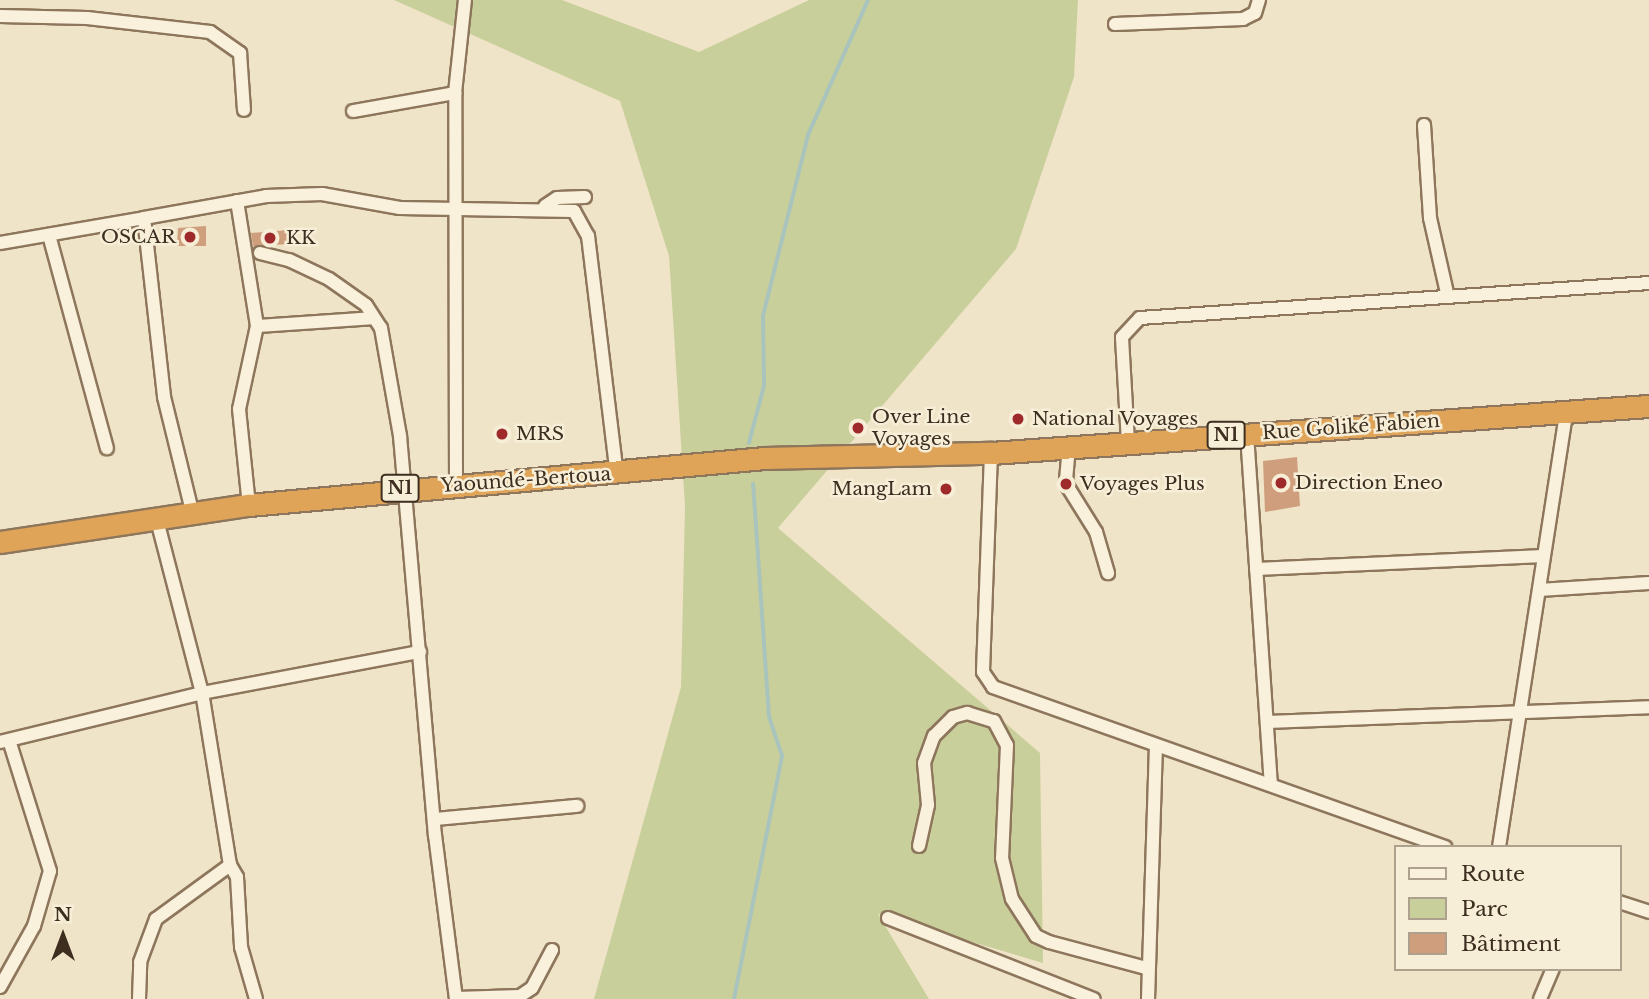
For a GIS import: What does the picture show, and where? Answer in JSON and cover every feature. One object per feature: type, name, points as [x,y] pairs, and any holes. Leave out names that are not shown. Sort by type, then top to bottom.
[{"type":"highway","name":"Rue Goliké Fabien","points":[[802,460],[991,453],[1649,406]]},
{"type":"highway","name":"Yaoundé-Bertoua","points":[[0,542],[192,511],[404,488],[617,474],[764,458],[802,460]]},
{"type":"street","points":[[456,486],[458,209],[454,93],[465,0]]},
{"type":"street","points":[[1115,24],[1243,19],[1255,13],[1259,0]]},
{"type":"street","points":[[0,16],[19,7],[210,32],[240,53],[244,110]]},
{"type":"street","points":[[353,111],[454,93]]},
{"type":"street","points":[[1424,125],[1430,218],[1447,293]]},
{"type":"street","points":[[0,243],[237,201],[322,194],[400,208],[545,206],[574,211],[588,236],[617,474]]},
{"type":"street","points":[[545,206],[557,198],[585,197]]},
{"type":"street","points":[[237,201],[257,326],[239,409],[249,505]]},
{"type":"street","points":[[144,218],[164,397],[192,511]]},
{"type":"street","points":[[49,234],[107,448]]},
{"type":"street","points":[[260,253],[289,260],[329,279],[366,305],[381,328],[404,488],[456,998],[520,996],[541,975],[552,950]]},
{"type":"street","points":[[1128,442],[1122,337],[1140,318],[1447,293],[1649,283]]},
{"type":"street","points":[[257,326],[373,318]]},
{"type":"street","points":[[1499,845],[1566,412]]},
{"type":"street","points":[[1247,434],[1271,783]]},
{"type":"street","points":[[1069,446],[1066,484],[1096,532],[1108,573]]},
{"type":"street","points":[[991,453],[986,681],[1156,748],[1271,783],[1441,845]]},
{"type":"street","points":[[156,517],[202,693],[230,865],[237,877],[241,947],[256,999]]},
{"type":"street","points":[[1256,569],[1544,556]]},
{"type":"street","points":[[1539,590],[1649,583]]},
{"type":"street","points":[[0,987],[34,926],[50,871],[5,741],[202,693],[420,652]]},
{"type":"street","points":[[1267,722],[1521,715],[1649,708]]},
{"type":"street","points":[[919,846],[928,805],[924,763],[934,736],[953,717],[967,713],[994,721],[1007,745],[1002,858],[1012,899],[1036,936],[1049,943],[1146,968]]},
{"type":"street","points":[[1148,999],[1146,968],[1156,748]]},
{"type":"street","points":[[436,819],[577,806]]},
{"type":"street","points":[[139,999],[140,962],[156,919],[230,865]]},
{"type":"street","points":[[1621,903],[1649,912]]},
{"type":"street","points":[[888,918],[1094,999]]},
{"type":"street","points":[[1540,999],[1552,971]]},
{"type":"green space","points":[[394,0],[562,0],[699,52],[809,0],[1078,0],[1074,77],[1016,249],[778,528],[1040,753],[1043,963],[878,914],[929,999],[594,999],[681,687],[685,506],[669,256],[620,101]]},
{"type":"building","name":"OSCAR","points":[[206,226],[206,246],[177,246],[178,228]]},
{"type":"building","name":"KK","points":[[289,230],[290,244],[253,246],[251,233]]},
{"type":"building","name":"Direction Eneo","points":[[1297,457],[1300,506],[1265,512],[1263,461]]},
{"type":"waterway","points":[[749,443],[764,386],[763,316],[808,135],[868,0]]},
{"type":"waterway","points":[[734,999],[782,756],[769,717],[753,485]]},
{"type":"place","name":"OSCAR","points":[[190,237]]},
{"type":"place","name":"KK","points":[[270,238]]},
{"type":"place","name":"National Voyages","points":[[1018,419]]},
{"type":"place","name":"Over Line Voyages","points":[[858,428]]},
{"type":"place","name":"MRS","points":[[502,434]]},
{"type":"place","name":"Direction Eneo","points":[[1281,483]]},
{"type":"place","name":"Voyages Plus","points":[[1066,484]]},
{"type":"place","name":"MangLam","points":[[946,489]]}]
